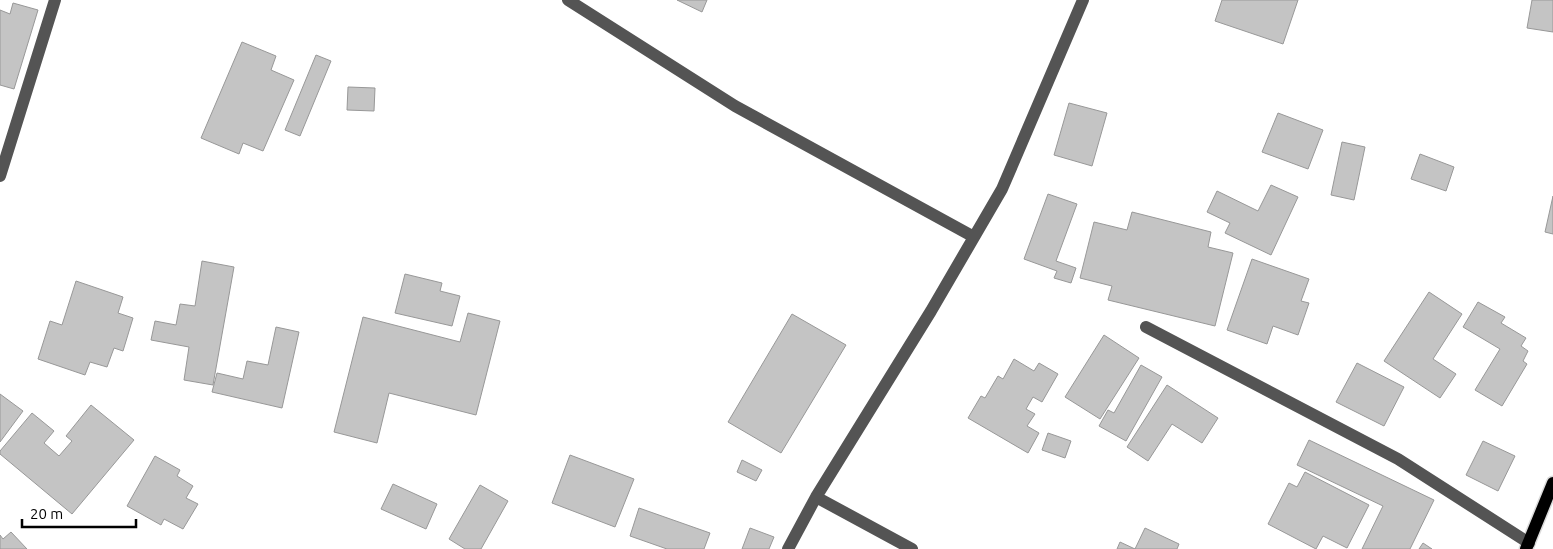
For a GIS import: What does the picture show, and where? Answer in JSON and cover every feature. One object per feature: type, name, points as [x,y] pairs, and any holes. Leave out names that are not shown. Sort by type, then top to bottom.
[{"type":"main road","points":[[1527,546],[1553,483]]},
{"type":"street","points":[[0,176],[55,0]]},
{"type":"street","points":[[568,0],[735,106],[974,237]]},
{"type":"street","points":[[788,549],[816,497],[1002,189],[1083,0]]},
{"type":"street","points":[[1146,327],[1398,460],[1527,546]]},
{"type":"street","points":[[816,497],[912,549]]},
{"type":"building","points":[[677,0],[707,0],[702,12]]},
{"type":"building","points":[[1222,0],[1298,0],[1283,44],[1215,21]]},
{"type":"building","points":[[1532,0],[1553,0],[1553,32],[1527,28]]},
{"type":"building","points":[[13,3],[38,10],[14,89],[0,85],[0,10],[10,14]]},
{"type":"building","points":[[242,42],[276,56],[271,70],[294,80],[263,151],[243,143],[239,154],[201,138]]},
{"type":"building","points":[[316,55],[331,61],[300,136],[285,130]]},
{"type":"building","points":[[348,87],[375,88],[374,111],[347,110]]},
{"type":"building","points":[[1069,103],[1107,113],[1092,166],[1054,155]]},
{"type":"building","points":[[1278,113],[1323,130],[1308,169],[1262,152]]},
{"type":"building","points":[[1342,142],[1365,147],[1354,200],[1331,195]]},
{"type":"building","points":[[1420,154],[1454,167],[1446,191],[1411,179]]},
{"type":"building","points":[[1271,185],[1298,197],[1271,255],[1225,233],[1230,223],[1207,212],[1217,191],[1258,211]]},
{"type":"building","points":[[1048,194],[1077,204],[1056,261],[1076,268],[1071,283],[1054,278],[1057,271],[1024,259]]},
{"type":"building","points":[[1553,196],[1553,234],[1545,232]]},
{"type":"building","points":[[1132,212],[1211,232],[1208,247],[1233,253],[1215,326],[1108,300],[1112,286],[1080,278],[1094,222],[1127,230]]},
{"type":"building","points":[[1252,259],[1309,279],[1301,301],[1309,303],[1298,335],[1273,326],[1267,344],[1227,330]]},
{"type":"building","points":[[202,261],[234,267],[213,385],[184,380],[189,347],[151,340],[155,321],[176,325],[180,304],[195,306]]},
{"type":"building","points":[[405,274],[442,283],[440,291],[460,296],[452,326],[395,313]]},
{"type":"building","points":[[76,281],[123,297],[118,313],[133,318],[123,351],[114,348],[107,367],[90,362],[85,375],[38,359],[50,321],[62,325]]},
{"type":"building","points":[[1429,292],[1462,314],[1433,359],[1456,374],[1440,398],[1384,361]]},
{"type":"building","points":[[1478,302],[1505,317],[1501,323],[1526,338],[1521,346],[1528,351],[1523,361],[1527,364],[1502,406],[1475,390],[1500,349],[1463,327]]},
{"type":"building","points":[[468,313],[500,321],[476,415],[389,393],[377,443],[334,432],[363,317],[460,342]]},
{"type":"building","points":[[792,314],[846,345],[781,453],[728,422]]},
{"type":"building","points":[[276,327],[299,332],[282,408],[212,392],[217,373],[243,379],[247,361],[268,365]]},
{"type":"building","points":[[1104,335],[1139,358],[1100,419],[1065,397]]},
{"type":"building","points":[[1014,359],[1034,371],[1039,363],[1058,374],[1042,402],[1033,397],[1026,409],[1035,414],[1027,426],[1039,433],[1028,453],[968,418],[981,396],[985,398],[998,376],[1003,379]]},
{"type":"building","points":[[1357,363],[1404,387],[1384,426],[1336,402]]},
{"type":"building","points":[[1141,365],[1162,377],[1126,441],[1099,426],[1108,410],[1114,413]]},
{"type":"building","points":[[1167,385],[1218,418],[1202,443],[1172,424],[1148,461],[1127,447]]},
{"type":"building","points":[[0,394],[23,411],[0,442]]},
{"type":"building","points":[[91,405],[134,440],[72,514],[0,454],[0,451],[32,413],[54,431],[44,443],[59,456],[72,441],[66,436]]},
{"type":"building","points":[[1048,433],[1071,441],[1065,458],[1042,450]]},
{"type":"building","points":[[1309,440],[1434,500],[1410,549],[1362,549],[1383,506],[1297,465]]},
{"type":"building","points":[[1483,441],[1515,456],[1498,491],[1466,475]]},
{"type":"building","points":[[570,455],[634,479],[615,527],[552,503]]},
{"type":"building","points":[[155,456],[180,470],[177,476],[193,486],[186,498],[198,504],[183,529],[164,519],[161,525],[127,506]]},
{"type":"building","points":[[742,460],[762,470],[756,481],[737,472]]},
{"type":"building","points":[[1305,472],[1369,505],[1347,548],[1323,536],[1316,549],[1268,524],[1289,483],[1297,487]]},
{"type":"building","points":[[393,484],[437,504],[426,529],[381,509]]},
{"type":"building","points":[[480,485],[508,501],[481,549],[465,549],[449,539]]},
{"type":"building","points":[[639,508],[710,533],[704,549],[667,549],[630,536]]},
{"type":"building","points":[[750,528],[774,537],[769,549],[742,549]]},
{"type":"building","points":[[1145,528],[1179,544],[1177,549],[1135,549]]},
{"type":"building","points":[[11,532],[27,549],[0,549],[0,535],[3,539]]},
{"type":"building","points":[[1120,542],[1135,549],[1117,549]]},
{"type":"building","points":[[1423,543],[1432,549],[1419,549]]}]
